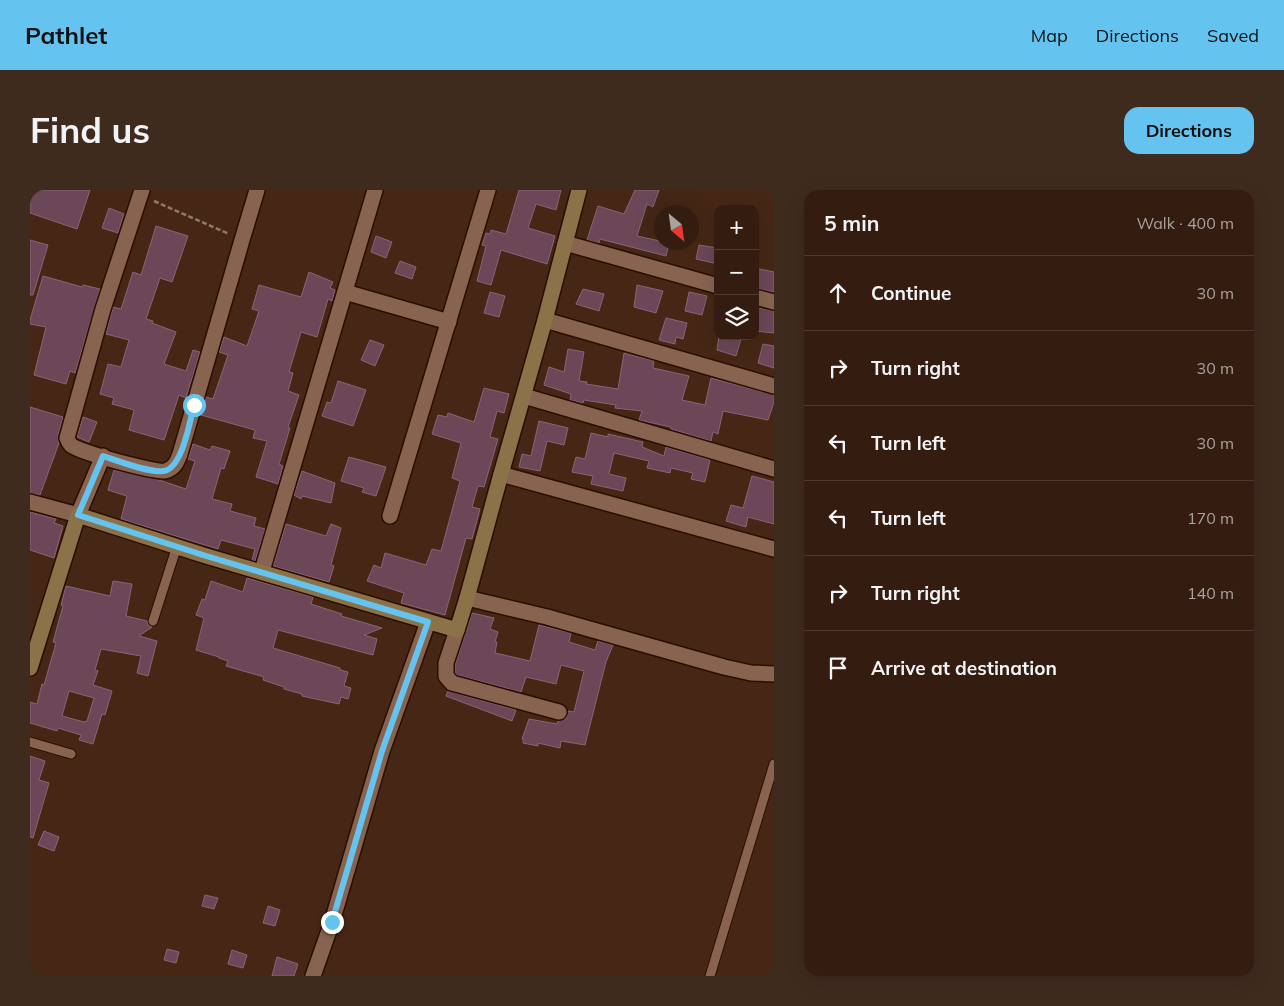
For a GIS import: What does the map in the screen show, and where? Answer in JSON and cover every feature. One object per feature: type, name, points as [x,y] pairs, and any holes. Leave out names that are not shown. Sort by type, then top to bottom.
[{"type":"street","points":[[141,193],[103,309],[67,434],[68,441],[73,446],[163,472],[175,466],[180,454],[257,190]]},
{"type":"street","points":[[262,571],[375,190]]},
{"type":"street","points":[[390,516],[488,190]]},
{"type":"street","points":[[559,712],[452,683],[446,676],[446,663],[467,598],[524,396],[579,190]]},
{"type":"street","points":[[566,243],[714,285]]},
{"type":"street","points":[[345,292],[449,322]]},
{"type":"street","points":[[759,298],[774,302]]},
{"type":"street","points":[[545,320],[774,386]]},
{"type":"street","points":[[524,396],[774,469]]},
{"type":"street","points":[[30,668],[78,515],[103,456]]},
{"type":"street","points":[[501,474],[774,549]]},
{"type":"street","points":[[30,502],[457,630]]},
{"type":"street","points":[[467,598],[547,617],[724,667],[751,673],[774,674]]},
{"type":"street","points":[[313,976],[332,922],[382,751],[428,622]]},
{"type":"lane","points":[[153,621],[177,546]]},
{"type":"lane","points":[[30,742],[71,754]]},
{"type":"lane","points":[[710,976],[774,764]]},
{"type":"path","points":[[141,193],[242,240]]},
{"type":"building","points":[[30,190],[90,190],[77,229],[30,213]]},
{"type":"building","points":[[519,190],[561,190],[556,210],[536,204],[528,228],[555,236],[547,264],[501,250],[491,285],[477,281],[486,246],[482,245],[486,233],[490,234],[491,230],[506,234]]},
{"type":"building","points":[[635,190],[659,190],[653,207],[647,204],[637,236],[654,240],[654,250],[667,250],[666,256],[600,239],[599,243],[587,240],[598,206],[624,214]]},
{"type":"building","points":[[109,208],[124,214],[118,233],[102,228]]},
{"type":"building","points":[[156,226],[188,236],[172,282],[160,278],[146,319],[176,332],[164,364],[186,371],[193,350],[200,352],[186,398],[179,395],[164,440],[129,430],[134,410],[112,404],[114,398],[100,394],[108,364],[121,367],[129,340],[106,334],[113,307],[121,309],[133,272],[141,275]]},
{"type":"building","points":[[376,236],[392,242],[386,258],[371,252]]},
{"type":"building","points":[[30,240],[48,245],[33,295],[30,295]]},
{"type":"building","points":[[699,245],[714,247],[714,263],[696,259]]},
{"type":"building","points":[[400,261],[416,267],[412,279],[395,273]]},
{"type":"building","points":[[759,269],[774,272],[774,292],[759,289]]},
{"type":"building","points":[[309,272],[333,282],[330,288],[335,290],[332,301],[328,299],[317,337],[301,332],[289,372],[293,373],[288,391],[299,395],[288,427],[290,428],[279,464],[283,466],[278,484],[256,477],[267,441],[253,438],[255,430],[201,415],[206,397],[213,399],[228,355],[219,352],[224,337],[247,346],[259,311],[252,309],[259,285],[301,297]]},
{"type":"building","points":[[43,276],[82,287],[83,285],[100,289],[75,373],[70,371],[66,384],[34,375],[46,327],[30,324],[30,320]]},
{"type":"building","points":[[637,285],[663,291],[656,313],[634,307]]},
{"type":"building","points":[[583,289],[604,294],[599,311],[576,304]]},
{"type":"building","points":[[490,292],[505,296],[499,317],[484,313]]},
{"type":"building","points":[[689,292],[707,296],[702,315],[685,311]]},
{"type":"building","points":[[759,308],[774,311],[774,333],[759,331]]},
{"type":"building","points":[[666,318],[687,323],[683,339],[676,337],[675,344],[659,340]]},
{"type":"building","points":[[370,340],[384,345],[375,366],[361,360]]},
{"type":"building","points":[[718,340],[741,340],[736,356],[717,350]]},
{"type":"building","points":[[763,344],[774,346],[774,368],[758,363]]},
{"type":"building","points":[[568,349],[584,352],[579,381],[587,382],[586,384],[618,389],[624,353],[654,361],[653,368],[689,376],[682,400],[705,405],[711,378],[774,395],[774,402],[768,420],[723,411],[718,434],[713,432],[711,441],[671,429],[671,427],[639,420],[642,411],[615,408],[616,405],[584,400],[583,403],[570,400],[571,394],[544,385],[549,367],[564,372]]},
{"type":"building","points":[[338,381],[366,390],[353,426],[322,416],[327,402],[331,403]]},
{"type":"building","points":[[484,388],[509,394],[504,413],[497,411],[490,437],[498,439],[484,487],[478,486],[472,507],[480,509],[472,539],[466,538],[445,615],[401,603],[404,593],[367,581],[374,565],[381,568],[385,553],[426,565],[432,549],[441,551],[460,481],[452,478],[461,443],[432,434],[438,415],[447,417],[448,413],[474,422]]},
{"type":"building","points":[[30,407],[63,417],[58,435],[59,443],[40,495],[30,493]]},
{"type":"building","points":[[83,417],[97,422],[89,442],[77,437]]},
{"type":"building","points":[[539,421],[568,428],[564,445],[547,441],[540,471],[519,467],[522,454],[531,456]]},
{"type":"building","points":[[591,433],[608,437],[608,434],[643,442],[642,447],[664,456],[666,447],[710,460],[705,482],[691,479],[693,473],[671,468],[670,473],[647,468],[649,461],[614,453],[609,474],[626,478],[623,491],[591,484],[593,476],[572,472],[576,457],[585,459]]},
{"type":"building","points":[[193,444],[210,450],[212,446],[230,451],[224,469],[221,468],[212,499],[232,504],[230,511],[256,518],[254,526],[265,529],[255,561],[252,560],[255,549],[221,540],[218,549],[121,519],[127,496],[108,490],[114,470],[159,480],[186,489],[195,461],[188,459]]},
{"type":"building","points":[[349,457],[386,467],[376,496],[362,492],[364,488],[341,481]]},
{"type":"building","points":[[302,471],[335,483],[331,503],[302,496],[301,499],[294,495]]},
{"type":"building","points":[[752,476],[774,482],[774,524],[748,517],[746,527],[726,521],[731,505],[743,508]]},
{"type":"building","points":[[30,512],[56,519],[54,523],[63,526],[54,558],[30,550]]},
{"type":"building","points":[[286,524],[326,536],[331,524],[341,528],[331,565],[334,566],[329,582],[273,566]]},
{"type":"building","points":[[247,578],[313,597],[311,604],[342,614],[341,616],[382,628],[364,635],[377,639],[373,655],[278,630],[273,648],[348,672],[344,686],[351,688],[348,699],[341,697],[339,704],[302,696],[302,694],[263,680],[264,677],[226,666],[228,661],[219,657],[196,650],[204,618],[196,615],[202,599],[205,600],[211,581],[243,592]]},
{"type":"building","points":[[113,581],[132,584],[126,616],[147,621],[148,625],[152,627],[139,636],[157,641],[148,676],[137,673],[141,656],[101,649],[95,670],[98,671],[93,685],[112,691],[105,715],[102,714],[93,744],[79,740],[81,735],[58,728],[57,731],[30,723],[30,702],[37,704],[42,684],[44,685],[56,643],[53,642],[63,606],[61,605],[66,586],[110,596]],"holes":[[[69,691],[94,698],[87,721],[84,722],[62,716]]]},
{"type":"building","points":[[472,613],[494,618],[490,629],[498,632],[495,642],[497,642],[495,653],[530,661],[539,625],[571,633],[569,642],[595,650],[598,641],[613,645],[606,662],[585,745],[561,741],[560,748],[538,743],[538,746],[523,743],[522,739],[529,719],[557,724],[558,721],[566,718],[568,711],[574,712],[584,671],[561,665],[556,684],[526,677],[521,692],[455,673],[455,665]]},
{"type":"building","points":[[448,691],[516,710],[512,721],[446,696]]},
{"type":"building","points":[[30,756],[45,761],[39,780],[49,783],[33,838],[30,837]]},
{"type":"building","points":[[44,831],[59,837],[54,851],[38,845]]},
{"type":"building","points":[[205,895],[218,898],[214,909],[202,906]]},
{"type":"building","points":[[268,906],[280,910],[275,926],[263,923]]},
{"type":"building","points":[[167,949],[179,952],[176,963],[164,960]]},
{"type":"building","points":[[232,950],[247,955],[243,968],[228,964]]},
{"type":"building","points":[[277,957],[298,964],[294,976],[272,976]]},
{"type":"route","points":[[194,405],[175,466],[163,472],[103,456],[78,515],[203,555],[262,571],[428,622],[382,751],[332,922]]}]
